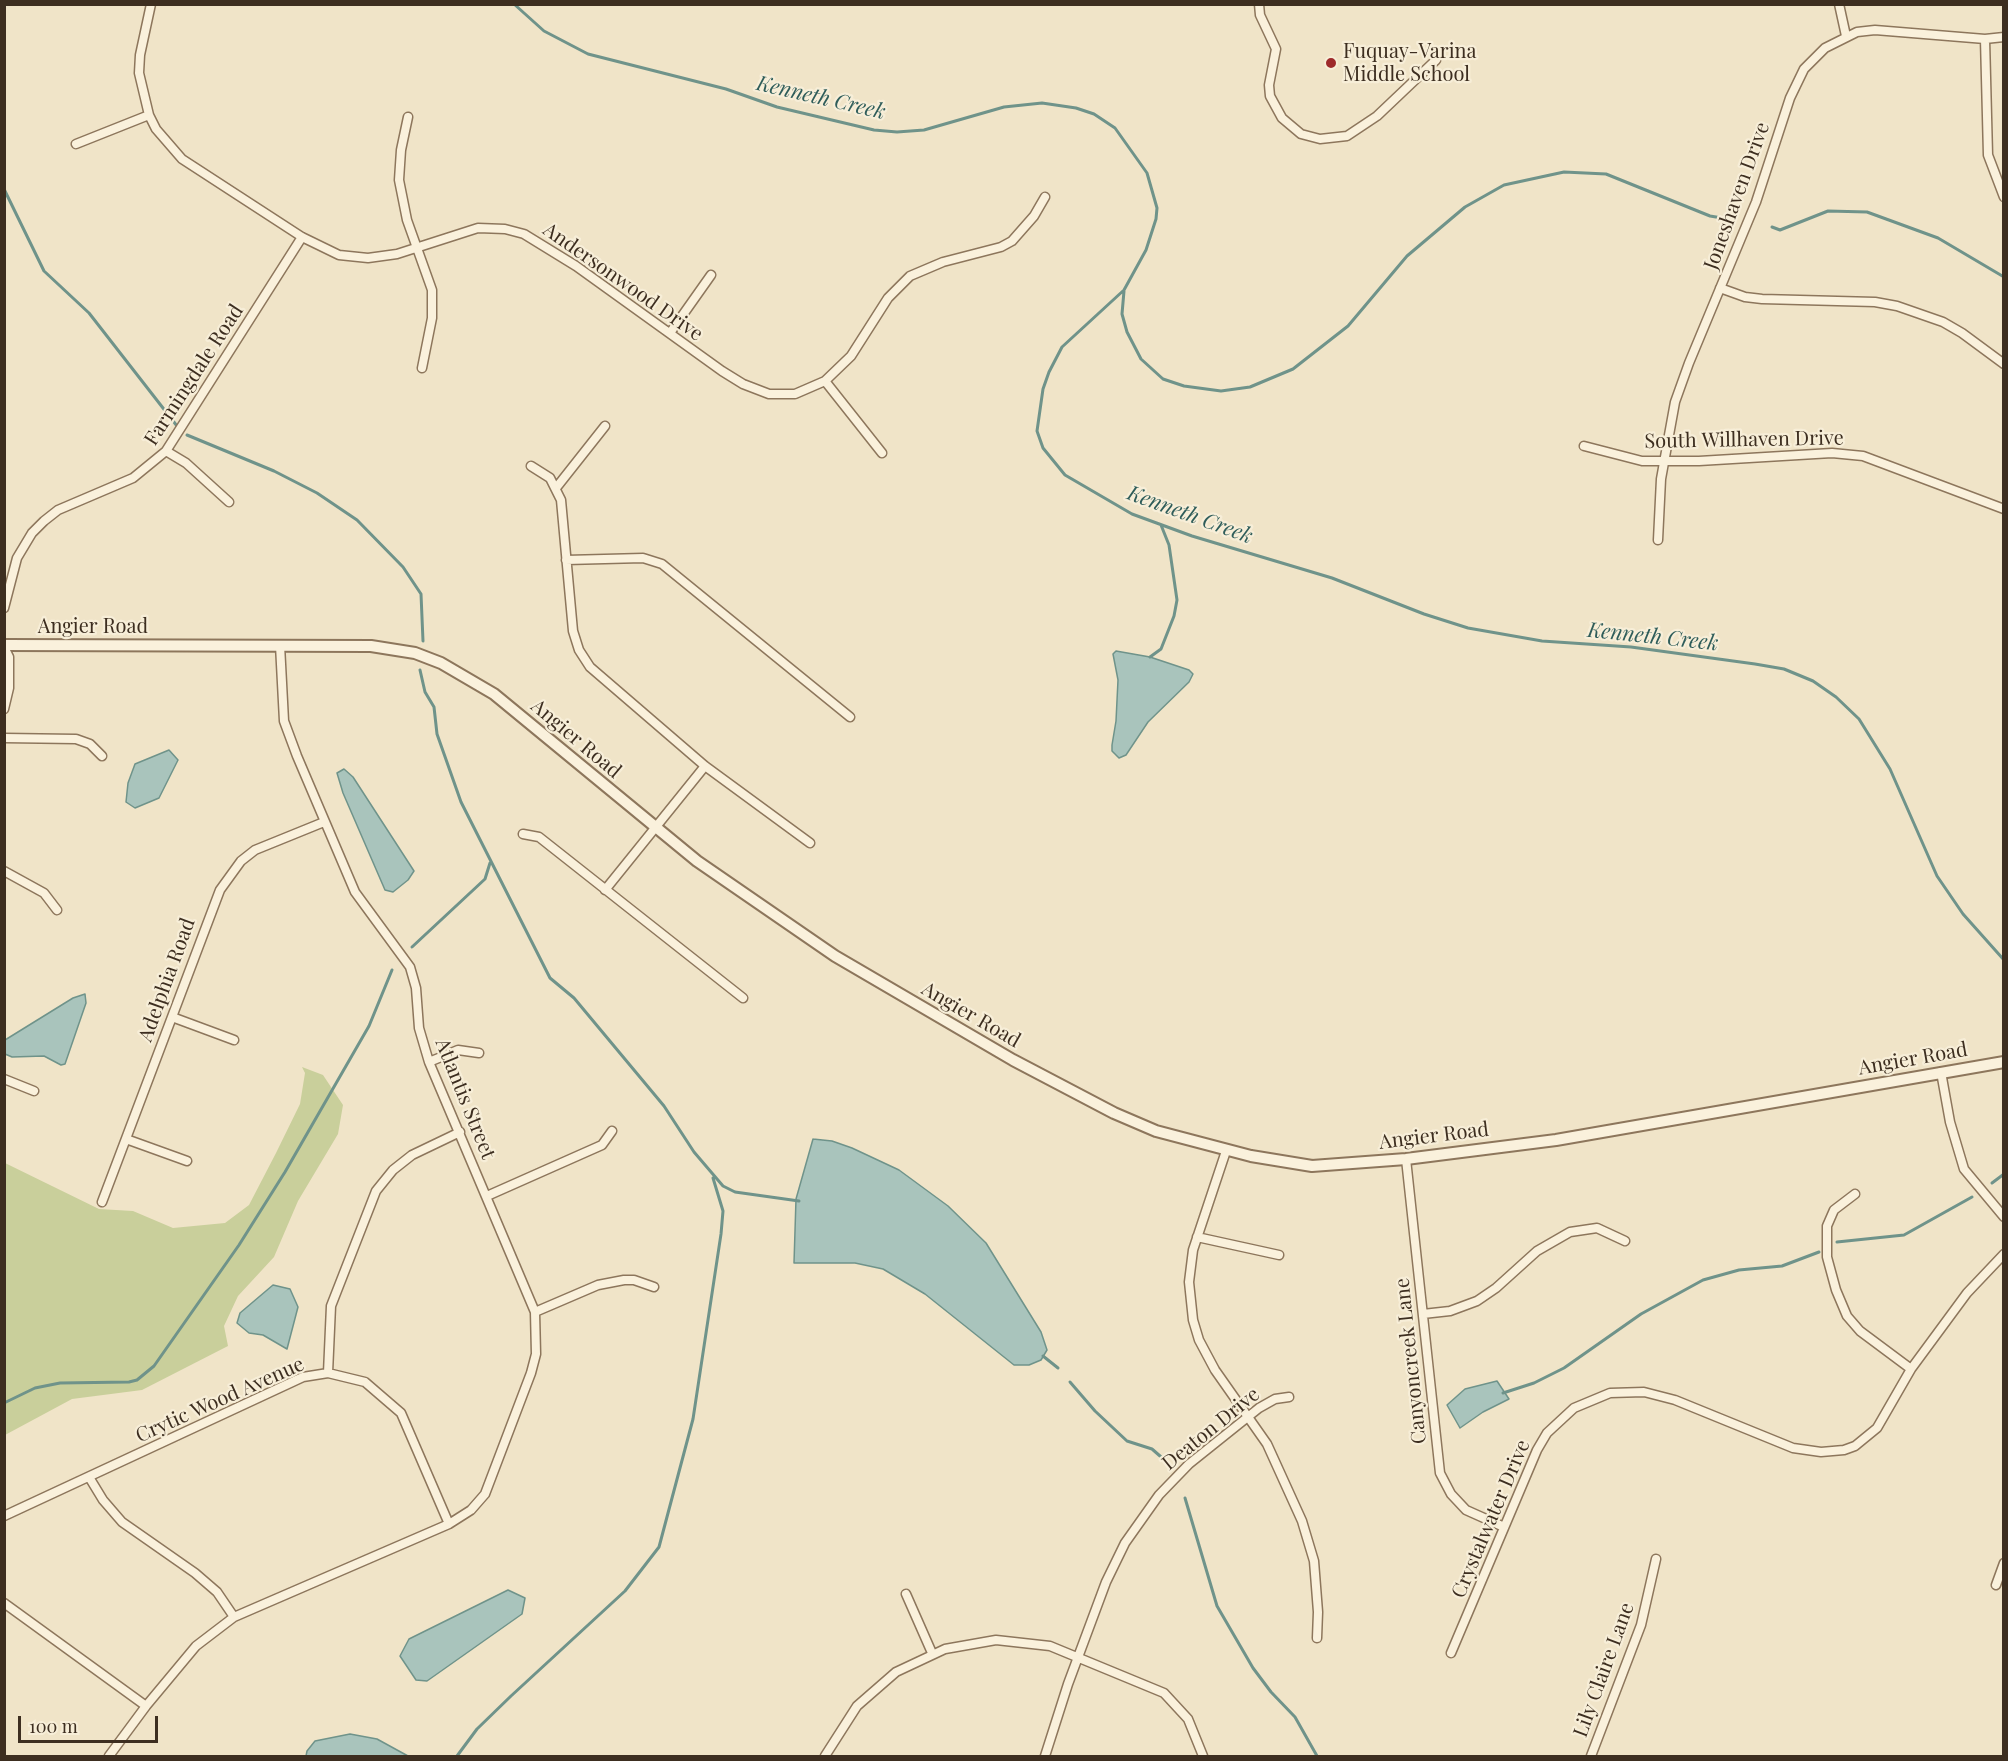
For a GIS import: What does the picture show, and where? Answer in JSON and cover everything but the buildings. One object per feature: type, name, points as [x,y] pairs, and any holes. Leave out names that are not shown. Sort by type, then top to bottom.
[{"type":"street","name":"Andersonwood Drive","points":[[151,4],[140,55],[139,74],[149,115],[168,144],[182,159],[302,237],[350,257],[383,257],[478,228],[505,229],[524,234],[576,266],[722,371],[761,392],[785,396],[825,381],[851,356],[888,298],[910,276],[943,262],[1001,247],[1012,241],[1034,216],[1045,196]]},
{"type":"street","points":[[1259,4],[1260,15],[1276,49],[1269,85],[1270,96],[1282,118],[1301,134],[1320,140],[1347,136],[1377,116],[1436,60]]},
{"type":"street","points":[[1839,4],[1846,36]]},
{"type":"street","name":"Joneshaven Drive","points":[[1658,540],[1664,461],[1675,402],[1759,192],[1796,84],[1814,58],[1825,48],[1846,36],[1875,30],[1985,39],[2004,37]]},
{"type":"street","points":[[1985,39],[1988,155],[2004,197]]},
{"type":"street","points":[[75,144],[149,115]]},
{"type":"street","points":[[408,117],[400,150],[399,180],[416,248],[426,269],[432,290],[430,334],[422,368]]},
{"type":"street","name":"Farmingdale Road","points":[[4,608],[17,558],[32,533],[44,521],[68,506],[133,478],[166,451],[302,237]]},
{"type":"street","points":[[670,333],[711,275]]},
{"type":"street","points":[[1720,288],[1745,297],[1762,299],[1875,302],[1897,306],[1943,322],[2004,364]]},
{"type":"street","points":[[825,381],[882,453]]},
{"type":"street","points":[[556,488],[605,426]]},
{"type":"street","name":"South Willhaven Drive","points":[[1584,446],[1642,461],[1832,453],[1863,456],[2004,509]]},
{"type":"street","points":[[166,451],[186,463],[229,502]]},
{"type":"street","points":[[531,466],[550,478],[561,500],[573,631],[579,650],[606,683],[705,766],[810,843]]},
{"type":"street","points":[[566,560],[643,558],[662,564],[850,717]]},
{"type":"street","name":"Atlantis Street","points":[[109,1756],[146,1706],[196,1646],[234,1617],[448,1524],[471,1510],[485,1494],[531,1373],[537,1338],[534,1312],[429,1062],[419,1029],[416,988],[410,968],[355,892],[284,721],[280,645]]},
{"type":"street","points":[[4,646],[9,657],[9,688],[4,709]]},
{"type":"street","name":"Angier Road","points":[[4,646],[381,646],[415,653],[449,666],[503,701],[655,828],[716,875],[789,927],[869,977],[1013,1060],[1136,1123],[1226,1151],[1312,1166],[1406,1159],[1556,1140],[2004,1062]]},
{"type":"street","points":[[4,738],[76,739],[90,744],[102,756]]},
{"type":"street","points":[[605,890],[705,766]]},
{"type":"street","name":"Adelphia Road","points":[[102,1202],[211,911],[230,874],[255,850],[324,822]]},
{"type":"street","points":[[523,834],[539,837],[743,998]]},
{"type":"street","points":[[4,871],[44,892],[57,910]]},
{"type":"street","points":[[172,1017],[234,1040]]},
{"type":"street","points":[[429,1062],[458,1050],[479,1053]]},
{"type":"street","points":[[1941,1072],[1950,1122],[1964,1169],[2004,1217]]},
{"type":"street","points":[[4,1079],[34,1091]]},
{"type":"street","points":[[487,1196],[602,1145],[612,1131]]},
{"type":"street","points":[[328,1373],[331,1306],[365,1213],[376,1191],[393,1170],[412,1155],[460,1132]]},
{"type":"street","points":[[126,1139],[188,1161]]},
{"type":"street","points":[[1226,1151],[1197,1237],[1189,1282],[1193,1320],[1199,1340],[1215,1370],[1249,1415],[1267,1444],[1310,1544],[1317,1596],[1317,1638]]},
{"type":"street","name":"Canyoncreek Lane","points":[[1406,1159],[1438,1464],[1445,1485],[1466,1510],[1504,1527]]},
{"type":"street","points":[[1855,1194],[1834,1210],[1827,1226],[1827,1257],[1836,1290],[1847,1316],[1860,1331],[1911,1369]]},
{"type":"street","points":[[1423,1314],[1450,1311],[1477,1301],[1543,1247],[1570,1232],[1597,1228],[1625,1241]]},
{"type":"street","points":[[1197,1237],[1279,1255]]},
{"type":"street","name":"Crystalwater Drive","points":[[1451,1653],[1504,1527],[1547,1433],[1563,1416],[1587,1401],[1621,1392],[1659,1394],[1793,1448],[1834,1452],[1855,1446],[1877,1428],[1911,1369],[1967,1293],[2004,1254]]},
{"type":"street","points":[[534,1312],[598,1285],[634,1280],[654,1287]]},
{"type":"street","name":"Crytic Wood Avenue","points":[[4,1516],[303,1377],[328,1373],[364,1382],[401,1413],[448,1524]]},
{"type":"street","name":"Deaton Drive","points":[[1045,1756],[1078,1656],[1115,1561],[1137,1525],[1179,1473],[1249,1415],[1275,1399],[1289,1397]]},
{"type":"street","points":[[89,1477],[103,1500],[123,1522],[195,1573],[217,1592],[234,1617]]},
{"type":"street","name":"Lily Claire Lane","points":[[1591,1756],[1641,1625],[1656,1559]]},
{"type":"street","points":[[1996,1585],[2004,1563]]},
{"type":"street","points":[[906,1594],[932,1653]]},
{"type":"street","points":[[4,1603],[146,1706]]},
{"type":"street","points":[[825,1756],[846,1721],[871,1691],[897,1672],[932,1653],[970,1643],[1013,1641],[1050,1646],[1164,1693],[1188,1719],[1203,1756]]},
{"type":"green space","points":[[302,1067],[323,1075],[343,1105],[338,1134],[298,1201],[274,1257],[238,1296],[224,1326],[228,1346],[142,1390],[72,1399],[5,1435],[5,1163],[99,1209],[133,1211],[173,1228],[225,1223],[249,1205],[276,1153],[300,1104],[305,1073]]},
{"type":"water","points":[[1116,651],[1150,657],[1189,670],[1193,674],[1189,682],[1148,722],[1126,755],[1119,758],[1112,751],[1118,680],[1113,654]]},
{"type":"water","points":[[169,750],[178,760],[159,798],[135,808],[126,802],[128,783],[135,764]]},
{"type":"water","points":[[344,769],[353,777],[414,871],[408,880],[393,892],[385,890],[343,793],[337,773]]},
{"type":"water","points":[[85,994],[86,1003],[65,1064],[61,1065],[44,1056],[12,1057],[5,1054],[5,1040],[73,998]]},
{"type":"water","points":[[813,1139],[832,1141],[852,1148],[899,1170],[948,1206],[986,1243],[1041,1332],[1047,1350],[1041,1360],[1029,1365],[1014,1365],[925,1294],[883,1269],[855,1263],[794,1263],[796,1199]]},
{"type":"water","points":[[273,1285],[290,1289],[298,1307],[287,1349],[263,1335],[249,1333],[237,1323],[240,1313]]},
{"type":"water","points":[[1497,1381],[1509,1399],[1483,1412],[1460,1428],[1447,1405],[1465,1389]]},
{"type":"water","points":[[508,1590],[525,1598],[522,1614],[427,1681],[416,1680],[400,1656],[409,1639]]},
{"type":"water","points":[[350,1734],[377,1739],[408,1756],[306,1756],[315,1741]]},
{"type":"waterway","name":"Kenneth Creek","points":[[514,4],[544,31],[588,54],[726,89],[777,107],[874,130],[897,132],[924,130],[1004,107],[1042,103],[1076,108],[1094,114],[1115,128],[1147,173],[1157,208],[1156,219],[1146,250],[1124,290],[1062,347],[1043,389],[1037,431],[1043,448],[1065,475],[1132,514],[1192,536],[1332,578],[1424,614],[1468,628],[1542,641],[1631,647],[1755,664],[1784,669],[1813,681],[1836,697],[1859,719],[1890,769],[1937,876],[1963,914],[2004,960]]},
{"type":"waterway","points":[[1124,291],[1122,314],[1127,332],[1141,359],[1163,379],[1184,386],[1221,391],[1250,387],[1293,369],[1348,326],[1407,256],[1465,207],[1504,185],[1564,172],[1606,174],[1710,216],[1734,220]]},
{"type":"waterway","points":[[4,189],[44,271],[89,313],[177,426]]},
{"type":"waterway","points":[[1772,227],[1780,230],[1828,211],[1867,212],[1938,238],[2004,277]]},
{"type":"waterway","points":[[187,435],[274,471],[317,493],[357,520],[403,567],[421,594],[423,641]]},
{"type":"waterway","points":[[1150,657],[1161,649],[1174,616],[1177,600],[1169,545],[1161,525]]},
{"type":"waterway","points":[[420,670],[425,692],[434,707],[437,734],[461,802],[550,978],[574,998],[664,1106],[694,1152],[723,1186],[735,1192],[799,1201]]},
{"type":"waterway","points":[[412,947],[485,879],[490,863]]},
{"type":"waterway","points":[[4,1403],[35,1388],[60,1383],[129,1382],[137,1380],[154,1366],[239,1245],[285,1172],[369,1026],[392,970]]},
{"type":"waterway","points":[[1992,1183],[2004,1174]]},
{"type":"waterway","points":[[457,1756],[477,1729],[625,1591],[659,1547],[693,1419],[721,1234],[723,1211],[713,1178]]},
{"type":"waterway","points":[[1837,1242],[1904,1235],[1972,1197]]},
{"type":"waterway","points":[[1503,1393],[1534,1383],[1564,1368],[1641,1314],[1703,1280],[1739,1270],[1782,1266],[1819,1252]]},
{"type":"waterway","points":[[1043,1356],[1058,1368]]},
{"type":"waterway","points":[[1070,1382],[1095,1411],[1127,1441],[1152,1449],[1168,1463]]},
{"type":"waterway","points":[[1185,1498],[1217,1606],[1253,1668],[1271,1692],[1295,1717],[1317,1756]]},
{"type":"place","name":"Fuquay-Varina Middle School","points":[[1331,63]]}]
